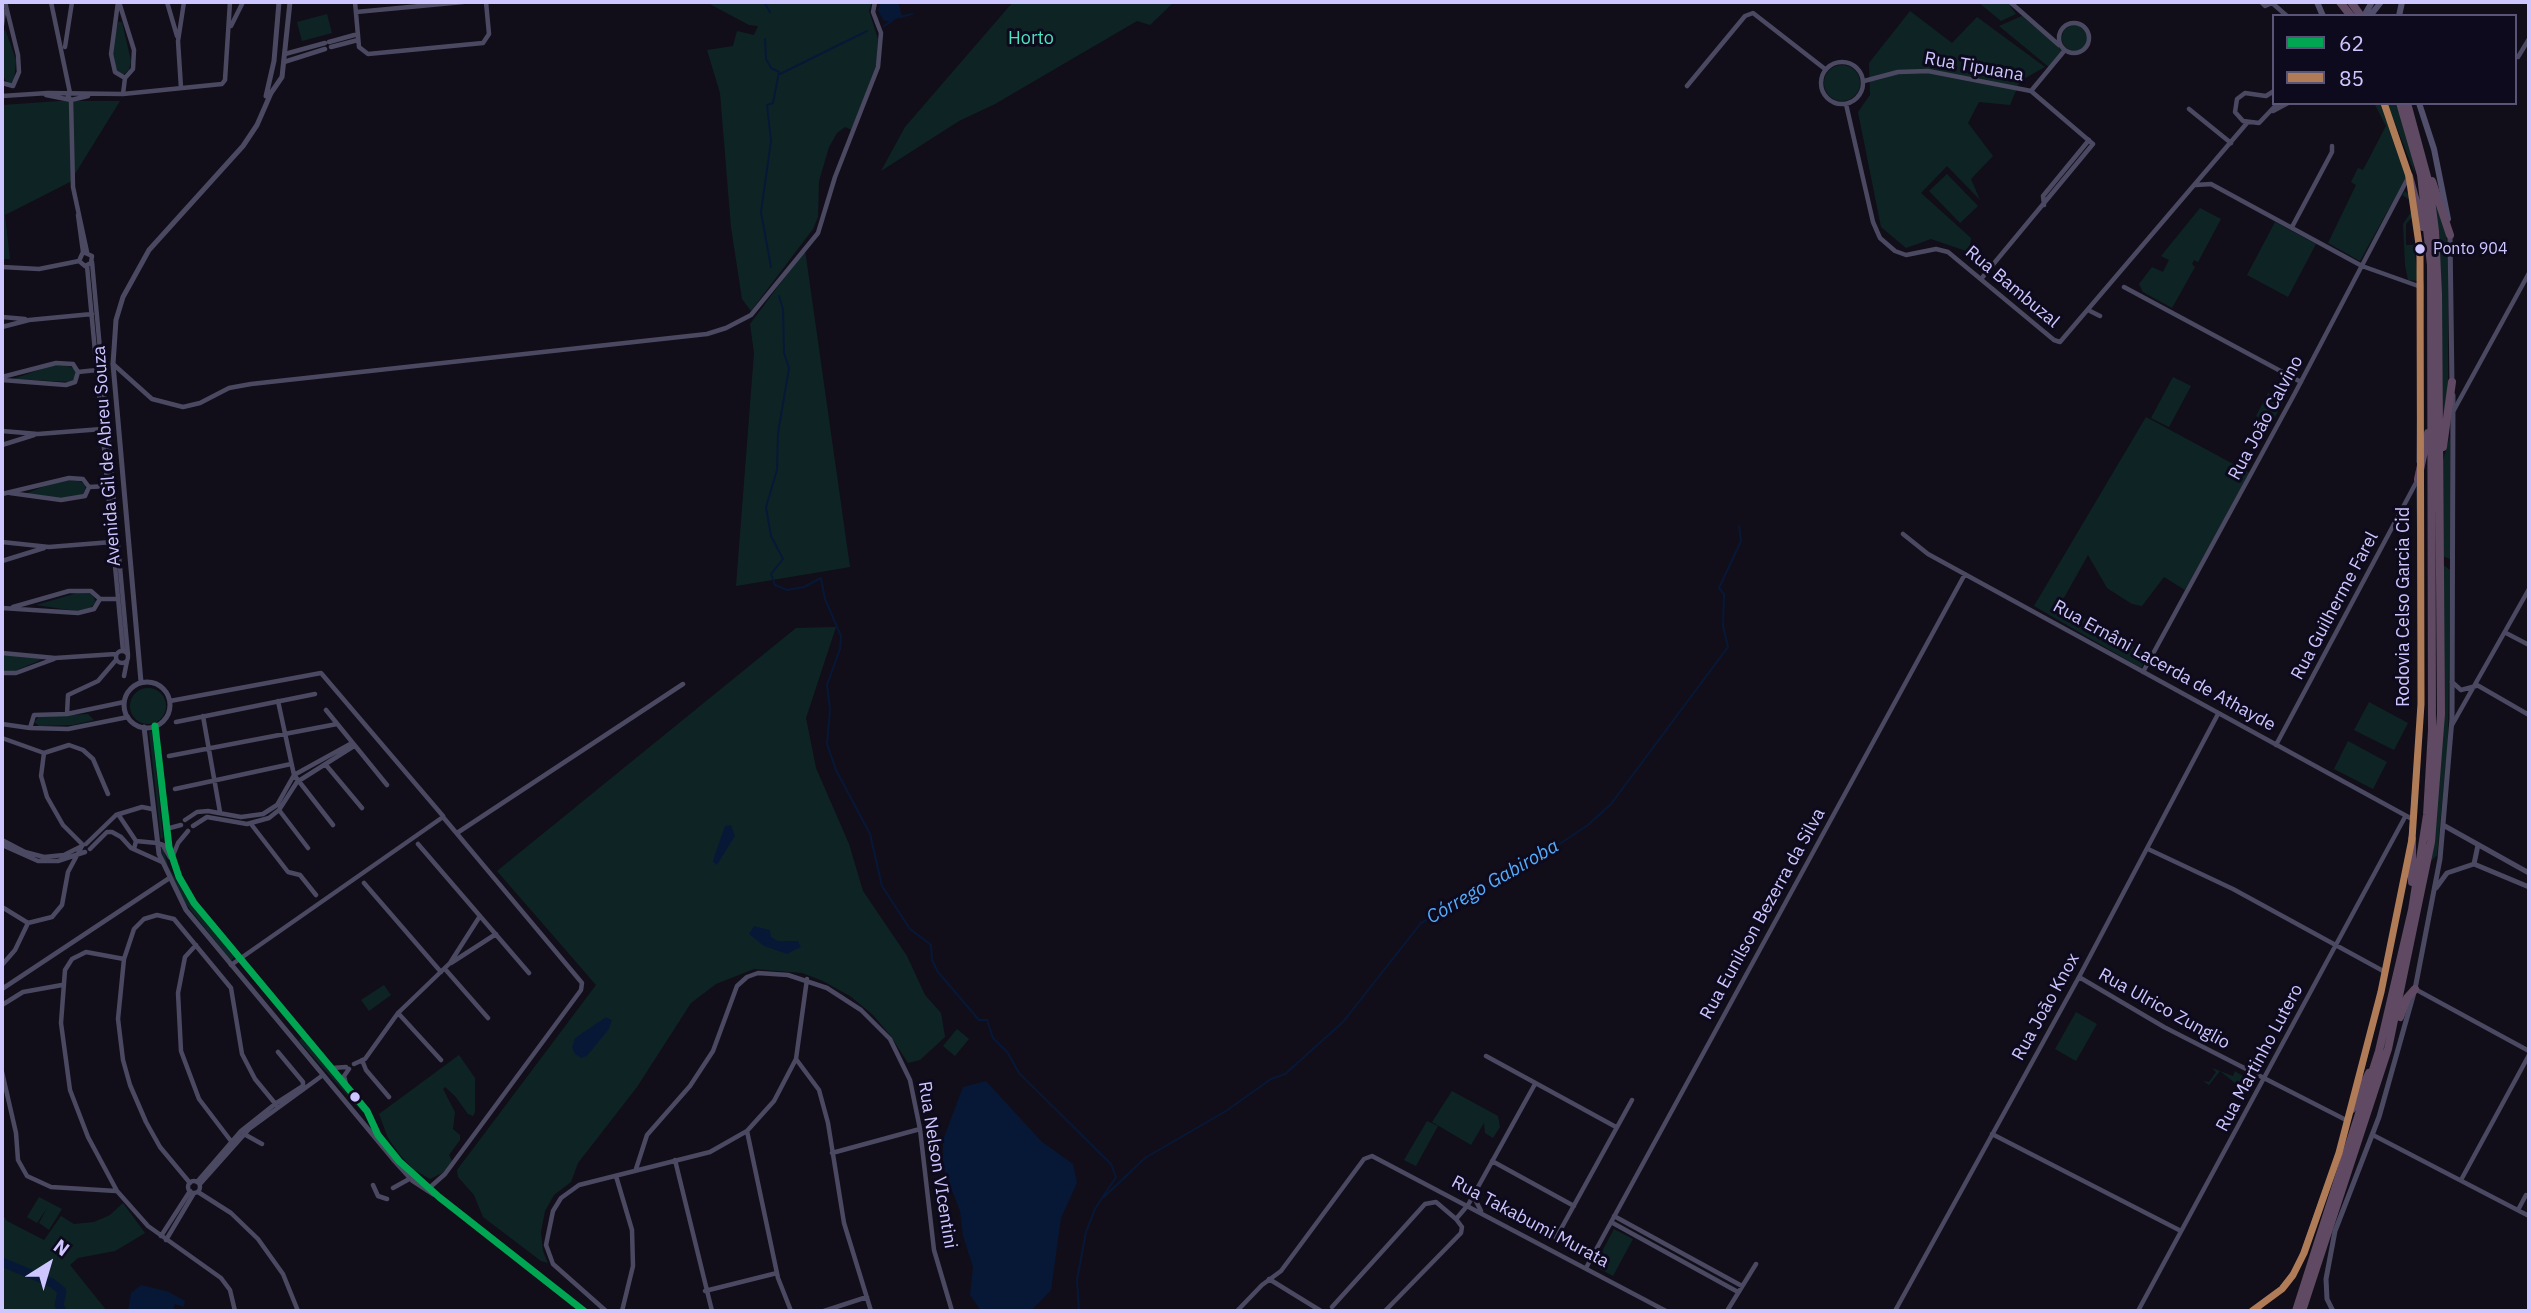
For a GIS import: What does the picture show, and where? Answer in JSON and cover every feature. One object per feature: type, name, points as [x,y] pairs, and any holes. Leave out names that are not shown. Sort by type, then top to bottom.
[{"type":"highway","points":[[2340,2],[2356,12]]},
{"type":"highway","name":"Rodovia Celso Garcia Cid","points":[[2302,1311],[2303,1299],[2384,1050],[2412,910],[2427,815],[2432,730],[2431,265],[2421,175],[2401,105]]},
{"type":"highway","name":"Rodovia Celso Garcia Cid","points":[[2296,1311],[2303,1299],[2362,1130],[2384,1050],[2431,842],[2441,714],[2435,231],[2422,149],[2408,105]]},
{"type":"highway","points":[[2422,149],[2450,235]]},
{"type":"highway","points":[[2409,176],[2419,205],[2431,265]]},
{"type":"highway","points":[[2439,463],[2452,382]]},
{"type":"highway","points":[[2418,479],[2431,416]]},
{"type":"highway","points":[[2412,839],[2412,910]]},
{"type":"highway","points":[[2352,1109],[2384,1050],[2407,998],[2415,989]]},
{"type":"highway","points":[[2350,1189],[2362,1130]]},
{"type":"main road","points":[[2356,12],[2372,2]]},
{"type":"main road","name":"Rodovia Celso Garcia Cid","points":[[2385,105],[2409,176]]},
{"type":"main road","points":[[2420,105],[2434,149],[2450,235]]},
{"type":"main road","points":[[2253,1311],[2259,1311]]},
{"type":"street","points":[[51,2],[71,93],[68,96],[71,100],[73,187],[85,252],[79,261]]},
{"type":"street","points":[[64,55],[72,2]]},
{"type":"street","points":[[118,2],[134,50],[133,69],[125,78],[123,93]]},
{"type":"street","points":[[118,2],[111,49],[113,68],[119,76],[125,78]]},
{"type":"street","points":[[167,2],[177,21]]},
{"type":"street","points":[[181,88],[177,21],[184,2]]},
{"type":"street","points":[[230,2],[234,14]]},
{"type":"street","points":[[2,96],[123,93],[224,82],[229,30],[234,14],[243,2]]},
{"type":"street","name":"Avenida Gil de Abreu Souza","points":[[264,109],[274,61],[279,2]]},
{"type":"street","name":"Avenida Gil de Abreu Souza","points":[[141,682],[113,364],[116,320],[123,297],[149,250],[243,146],[281,79],[290,2]]},
{"type":"street","points":[[355,2],[359,48],[365,53],[481,43],[487,40],[486,2]]},
{"type":"street","points":[[356,12],[463,2]]},
{"type":"street","points":[[113,364],[152,399],[183,407],[200,403],[229,388],[251,384],[707,334],[726,328],[751,315],[818,233],[835,177],[878,67],[881,33],[873,12],[875,2]]},
{"type":"street","points":[[2010,2],[2063,48],[2074,54],[2084,51],[2090,42],[2086,28],[2077,23],[2067,24],[2059,36],[2063,48]]},
{"type":"street","points":[[2261,2],[2265,5],[2271,2],[2285,14]]},
{"type":"street","points":[[5,4],[2,26],[10,27]]},
{"type":"street","points":[[5,4],[19,72],[16,83],[10,88]]},
{"type":"street","points":[[1687,86],[1745,16],[1753,13],[1760,15],[1825,69]]},
{"type":"street","points":[[116,19],[124,18]]},
{"type":"street","points":[[59,29],[66,29]]},
{"type":"street","points":[[274,61],[358,37]]},
{"type":"street","points":[[2518,57],[2529,38]]},
{"type":"street","points":[[2031,91],[2063,48]]},
{"type":"street","points":[[1838,62],[1852,64],[1858,68],[1864,81],[1861,93],[1846,104],[1833,102],[1824,94],[1821,81],[1825,69],[1838,62]]},
{"type":"street","name":"Rua Tipuana","points":[[1864,81],[1899,72],[1928,71],[2031,91],[2089,139],[2043,196],[2044,206],[1981,279]]},
{"type":"street","points":[[2,83],[10,88]]},
{"type":"street","points":[[10,88],[11,96]]},
{"type":"street","points":[[2272,92],[2266,96],[2245,93],[2237,99],[2235,112],[2239,119],[2247,123],[2262,121],[2275,105]]},
{"type":"street","points":[[43,93],[71,100],[89,95]]},
{"type":"street","name":"Rua Bambuzal","points":[[1846,104],[1878,234],[1895,251],[1906,255],[1936,249],[1945,250],[2057,342],[2063,341],[2090,311]]},
{"type":"street","points":[[2269,113],[2284,105]]},
{"type":"street","points":[[2189,109],[2231,143]]},
{"type":"street","points":[[2100,316],[2090,311],[2247,123]]},
{"type":"street","points":[[2292,227],[2332,152],[2332,146]]},
{"type":"street","name":"Rua João Calvino","points":[[2143,672],[2301,382],[2409,176]]},
{"type":"street","name":"Rodovia Celso Garcia Cid","points":[[2253,1311],[2282,1289],[2298,1266],[2348,1121],[2385,972],[2412,839],[2421,704],[2418,479],[2421,287],[2417,219],[2409,176]]},
{"type":"street","points":[[2196,185],[2211,184],[2362,266],[2421,287]]},
{"type":"street","points":[[2333,1311],[2326,1288],[2335,1231],[2373,1135],[2415,989],[2434,890],[2442,825],[2452,682],[2454,410],[2450,235]]},
{"type":"street","points":[[85,252],[92,256],[89,264],[102,429],[123,651],[128,658]]},
{"type":"street","points":[[2,267],[39,269],[79,261],[89,264]]},
{"type":"street","points":[[89,264],[128,658],[124,676]]},
{"type":"street","points":[[2454,410],[2529,273]]},
{"type":"street","points":[[2124,287],[2301,382]]},
{"type":"street","points":[[2,317],[9,321],[92,314]]},
{"type":"street","points":[[2,327],[9,321]]},
{"type":"street","points":[[2,379],[57,363],[73,365],[78,372]]},
{"type":"street","points":[[78,372],[97,370]]},
{"type":"street","points":[[12,377],[66,385],[75,382],[78,372]]},
{"type":"street","points":[[2,431],[38,434],[102,429]]},
{"type":"street","points":[[15,432],[16,440]]},
{"type":"street","points":[[2,445],[38,434]]},
{"type":"street","points":[[24,493],[56,480],[76,478],[85,480],[89,487]]},
{"type":"street","name":"Rua Guilherme Farel","points":[[2276,746],[2418,479]]},
{"type":"street","points":[[89,487],[108,486]]},
{"type":"street","points":[[2,495],[24,493],[74,499],[85,496],[89,487]]},
{"type":"street","name":"Rua Ernâni Lacerda de Athayde","points":[[1903,534],[1928,554],[2412,819]]},
{"type":"street","points":[[2,561],[49,547],[113,541]]},
{"type":"street","points":[[2,542],[49,547]]},
{"type":"street","points":[[26,545],[27,553]]},
{"type":"street","name":"Rua Eunilson Bezerra da Silva","points":[[1586,1268],[1965,574]]},
{"type":"street","points":[[2451,725],[2477,685],[2529,589]]},
{"type":"street","points":[[2,608],[80,590],[95,592],[100,599]]},
{"type":"street","points":[[100,599],[118,599]]},
{"type":"street","points":[[13,607],[78,613],[94,609],[100,599]]},
{"type":"street","points":[[35,601],[35,609]]},
{"type":"street","points":[[2506,633],[2529,645]]},
{"type":"street","points":[[66,714],[67,696],[99,680],[107,667],[123,651]]},
{"type":"street","points":[[2,653],[44,659],[128,658]]},
{"type":"street","points":[[2,673],[12,674],[44,659]]},
{"type":"street","points":[[116,669],[117,659]]},
{"type":"street","points":[[170,701],[321,673],[582,983],[581,990],[445,1174],[428,1189]]},
{"type":"street","points":[[141,682],[161,686],[170,701],[166,718],[155,726],[144,727],[128,717],[124,702],[129,690],[141,682]]},
{"type":"street","points":[[2452,682],[2461,690],[2477,685],[2529,715]]},
{"type":"street","points":[[457,833],[683,684]]},
{"type":"street","points":[[176,722],[315,694]]},
{"type":"street","points":[[278,701],[294,775],[333,825]]},
{"type":"street","points":[[30,728],[33,715],[66,714],[124,702]]},
{"type":"street","points":[[326,710],[387,785]]},
{"type":"street","name":"Rua João Knox","points":[[1895,1311],[2080,977],[2218,714]]},
{"type":"street","points":[[203,716],[220,815]]},
{"type":"street","points":[[2,723],[30,728],[68,729],[128,717]]},
{"type":"street","points":[[169,756],[337,724]]},
{"type":"street","points":[[155,726],[166,829],[172,859]]},
{"type":"street","points":[[144,727],[157,843],[168,879],[186,910],[351,1109],[412,1177],[584,1311]]},
{"type":"street","points":[[2,738],[44,753],[67,745],[83,750],[93,760],[108,794]]},
{"type":"street","points":[[172,859],[177,846],[204,818],[220,815],[234,823],[251,824],[269,818],[279,810],[298,782],[353,744]]},
{"type":"street","points":[[44,753],[41,776],[47,797],[63,825],[85,847]]},
{"type":"street","points":[[166,829],[197,812],[242,817],[263,814],[277,805],[294,775],[325,763]]},
{"type":"street","points":[[325,763],[362,808]]},
{"type":"street","points":[[175,789],[291,764]]},
{"type":"street","points":[[2,907],[28,923],[48,919],[60,909],[68,872],[85,847],[118,814],[142,807],[152,809]]},
{"type":"street","points":[[279,810],[308,848]]},
{"type":"street","points":[[118,814],[136,841],[134,849]]},
{"type":"street","points":[[233,967],[443,817]]},
{"type":"street","name":"Rua Martinho Lutero","points":[[2138,1311],[2405,817]]},
{"type":"street","points":[[251,824],[288,872],[300,875],[316,895]]},
{"type":"street","points":[[2442,825],[2529,873]]},
{"type":"street","points":[[3,841],[25,852],[44,857],[64,855],[85,847],[109,832],[121,836],[134,849],[162,862]]},
{"type":"street","points":[[3,841],[38,861],[58,861],[77,856]]},
{"type":"street","points":[[136,841],[163,845],[194,903],[367,1111],[378,1135],[412,1177]]},
{"type":"street","points":[[418,844],[529,973]]},
{"type":"street","points":[[2474,864],[2478,845]]},
{"type":"street","points":[[2148,849],[2233,889],[2385,972]]},
{"type":"street","points":[[2434,890],[2447,873],[2474,864],[2529,887]]},
{"type":"street","points":[[2,989],[168,879]]},
{"type":"street","points":[[364,883],[488,1018]]},
{"type":"street","points":[[276,1105],[255,1079],[242,1054],[234,992],[178,922],[161,915],[148,917],[137,926],[124,958],[118,1019],[126,1074],[151,1130],[194,1192],[231,1213],[258,1239],[283,1274],[298,1311]]},
{"type":"street","points":[[353,1063],[362,1060],[398,1013],[450,963],[480,916]]},
{"type":"street","points":[[2,965],[15,950],[28,923]]},
{"type":"street","points":[[450,963],[496,934]]},
{"type":"street","points":[[196,945],[185,957],[178,993],[181,1051],[199,1099],[232,1143]]},
{"type":"street","points":[[124,958],[95,952],[81,953],[67,965],[62,985],[62,1041],[70,1090],[88,1137],[117,1191],[161,1236],[222,1278],[230,1290],[235,1311]]},
{"type":"street","name":"Rua Nelson VIcentini","points":[[636,1169],[647,1135],[691,1086],[713,1051],[737,986],[747,977],[758,973],[807,979],[861,1010],[890,1039],[911,1080],[920,1129],[934,1250],[952,1311]]},
{"type":"street","name":"Rua Ulrico Zunglio","points":[[2080,977],[2164,1027],[2348,1121]]},
{"type":"street","points":[[606,1311],[553,1264],[546,1245],[546,1230],[553,1211],[572,1189],[636,1169],[710,1152],[747,1131],[774,1101],[796,1059],[804,1018],[807,979]]},
{"type":"street","points":[[2,1004],[23,992],[62,985]]},
{"type":"street","points":[[2415,989],[2529,1053],[2460,1181]]},
{"type":"street","points":[[398,1013],[441,1060]]},
{"type":"street","points":[[166,1240],[199,1183],[232,1143],[303,1085],[278,1052]]},
{"type":"street","points":[[1486,1056],[1616,1127]]},
{"type":"street","points":[[796,1059],[819,1090],[844,1223],[871,1311]]},
{"type":"street","points":[[362,1060],[363,1067],[389,1097]]},
{"type":"street","points":[[331,1068],[348,1068],[344,1076],[348,1088]]},
{"type":"street","points":[[2,1072],[16,1133],[18,1160],[25,1173],[37,1183],[51,1187],[117,1191]]},
{"type":"street","points":[[232,1143],[276,1105],[323,1075]]},
{"type":"street","points":[[1466,1205],[1535,1084]]},
{"type":"street","points":[[1556,1238],[1632,1100]]},
{"type":"street","points":[[351,1109],[363,1116],[367,1111]]},
{"type":"street","points":[[832,1153],[920,1129]]},
{"type":"street","points":[[747,1131],[777,1273],[791,1311]]},
{"type":"street","points":[[244,1134],[262,1144]]},
{"type":"street","points":[[1992,1134],[2181,1231]]},
{"type":"street","points":[[2373,1135],[2529,1216]]},
{"type":"street","name":"Rua Takabumi Murata","points":[[1269,1279],[1292,1259],[1364,1159],[1372,1156],[1381,1158],[1666,1311]]},
{"type":"street","points":[[675,1160],[712,1311]]},
{"type":"street","points":[[1492,1161],[1574,1206]]},
{"type":"street","points":[[99,1189],[108,1174]]},
{"type":"street","points":[[616,1175],[632,1230],[633,1266],[622,1311]]},
{"type":"street","points":[[393,1188],[412,1177]]},
{"type":"street","points":[[190,1183],[199,1183]]},
{"type":"street","points":[[1455,1219],[1478,1184]]},
{"type":"street","points":[[373,1185],[378,1196],[387,1199]]},
{"type":"street","points":[[161,1236],[194,1192]]},
{"type":"street","points":[[1473,1195],[1481,1212]]},
{"type":"street","points":[[2518,1210],[2526,1195]]},
{"type":"street","points":[[1332,1307],[1425,1204],[1436,1202],[1462,1227],[1461,1233],[1384,1311]]},
{"type":"street","points":[[1614,1216],[1738,1292]]},
{"type":"street","points":[[1611,1222],[1742,1286]]},
{"type":"street","points":[[1727,1311],[1756,1264]]},
{"type":"street","points":[[705,1291],[777,1273]]},
{"type":"street","points":[[1237,1311],[1269,1279],[1321,1311]]},
{"type":"street","points":[[824,1311],[867,1297]]},
{"type":"street","points":[[573,1311],[574,1303]]},
{"type":"green space","points":[[706,2],[872,2],[869,11],[878,39],[877,63],[852,130],[845,127],[837,133],[829,147],[819,181],[818,217],[813,229],[751,311],[742,299],[731,227],[720,93],[707,50],[733,46],[737,31],[754,35],[758,26],[749,25]]},
{"type":"green space","name":"Horto","points":[[1013,2],[1174,2],[1150,25],[1137,21],[995,104],[959,121],[881,171],[905,127]]},
{"type":"green space","points":[[1978,2],[2007,2],[2016,14],[2001,21]]},
{"type":"green space","points":[[1910,11],[1952,43],[1977,17],[2045,67],[2020,81],[2010,105],[1979,102],[1968,123],[1993,156],[1971,179],[1980,200],[1947,166],[1921,193],[1971,238],[1969,252],[1931,239],[1906,248],[1881,227],[1858,112],[1870,95],[1869,63]]},
{"type":"green space","points":[[327,14],[332,33],[302,41],[297,22]]},
{"type":"green space","points":[[2022,16],[2064,51],[2050,68],[1999,26]]},
{"type":"green space","points":[[118,22],[122,22],[131,61],[129,70],[122,76],[117,73],[112,51]]},
{"type":"green space","points":[[2075,25],[2084,29],[2088,38],[2084,47],[2075,51],[2066,47],[2062,38],[2066,29]]},
{"type":"green space","points":[[5,29],[16,60],[14,82],[8,84],[2,75],[2,41]]},
{"type":"green space","points":[[1842,65],[1854,71],[1860,83],[1854,95],[1842,101],[1830,95],[1824,83],[1830,71]]},
{"type":"green space","points":[[120,101],[70,182],[5,215],[10,259],[2,259],[2,105]]},
{"type":"green space","points":[[2375,105],[2381,105],[2407,176],[2360,261],[2328,243],[2356,185],[2351,182],[2358,168],[2363,170],[2386,126]]},
{"type":"green space","points":[[2388,105],[2396,105],[2411,147],[2415,174]]},
{"type":"green space","points":[[1947,174],[1978,206],[1960,223],[1929,191]]},
{"type":"green space","points":[[2405,191],[2412,197],[2414,215],[2406,224],[2406,245],[2414,245],[2418,281],[2408,280],[2405,265],[2403,224],[2411,212],[2410,200],[2402,195]]},
{"type":"green space","points":[[2435,200],[2446,232],[2448,256],[2448,398],[2443,442]]},
{"type":"green space","points":[[2200,208],[2221,219],[2198,262],[2194,260],[2192,264],[2195,267],[2172,308],[2143,292],[2139,284],[2152,267],[2163,272],[2169,260],[2161,256]]},
{"type":"green space","points":[[2275,222],[2316,244],[2288,297],[2247,275]]},
{"type":"green space","points":[[805,250],[850,567],[736,586],[754,353],[750,324]]},
{"type":"green space","points":[[64,365],[76,369],[75,379],[70,382],[13,379],[50,366]]},
{"type":"green space","points":[[2173,377],[2191,386],[2169,427],[2151,418]]},
{"type":"green space","points":[[2268,393],[2284,401],[2271,424],[2256,416]]},
{"type":"green space","points":[[2146,417],[2250,473],[2185,590],[2164,577],[2142,606],[2132,604],[2107,588],[2088,555],[2061,603],[2056,602],[2148,655],[2141,668],[2034,606]]},
{"type":"green space","points":[[2450,436],[2450,559],[2442,556],[2442,464]]},
{"type":"green space","points":[[76,480],[86,484],[84,494],[62,499],[25,494],[57,481]]},
{"type":"green space","points":[[2442,564],[2450,570],[2448,742],[2437,855],[2429,863],[2438,778]]},
{"type":"green space","points":[[77,593],[92,594],[96,602],[90,608],[76,611],[36,605]]},
{"type":"green space","points":[[836,627],[806,718],[816,768],[849,844],[863,891],[907,956],[925,995],[941,1013],[945,1037],[920,1060],[908,1063],[873,1015],[850,996],[823,981],[802,973],[754,969],[716,984],[691,1003],[637,1087],[578,1163],[571,1182],[554,1195],[545,1211],[541,1232],[543,1251],[548,1263],[541,1261],[483,1217],[474,1195],[458,1177],[457,1170],[596,985],[497,871],[796,628]]},
{"type":"green space","points":[[2,655],[43,659],[10,673],[2,671]]},
{"type":"green space","points":[[148,688],[161,693],[166,706],[161,719],[148,724],[135,719],[130,706],[135,693]]},
{"type":"green space","points":[[2369,702],[2408,723],[2394,750],[2354,730]]},
{"type":"green space","points":[[88,714],[94,720],[73,725],[39,726],[34,722],[39,717]]},
{"type":"green space","points":[[152,731],[163,837],[161,839],[149,732]]},
{"type":"green space","points":[[2348,741],[2387,762],[2373,789],[2334,769]]},
{"type":"green space","points":[[163,847],[168,866],[184,893],[234,957],[231,961],[182,899],[165,863],[161,848]]},
{"type":"green space","points":[[384,985],[391,995],[369,1011],[361,1000]]},
{"type":"green space","points":[[2076,1012],[2097,1024],[2076,1061],[2055,1049]]},
{"type":"green space","points":[[957,1029],[969,1039],[955,1056],[943,1046]]},
{"type":"green space","points":[[302,1037],[362,1109],[363,1113],[299,1041]]},
{"type":"green space","points":[[459,1055],[475,1078],[475,1112],[473,1116],[468,1114],[455,1096],[445,1087],[443,1089],[455,1112],[453,1129],[460,1135],[460,1140],[449,1155],[452,1161],[446,1171],[430,1179],[413,1169],[400,1155],[388,1138],[379,1114]]},
{"type":"green space","points":[[2212,1068],[2220,1071],[2209,1085],[2203,1081],[2209,1082],[2216,1072]]},
{"type":"green space","points":[[2220,1071],[2233,1076],[2235,1071],[2253,1083],[2246,1092]]},
{"type":"green space","points":[[1452,1091],[1498,1116],[1500,1127],[1493,1138],[1485,1133],[1484,1123],[1471,1145],[1432,1122]]},
{"type":"green space","points":[[1427,1121],[1438,1126],[1416,1166],[1404,1160]]},
{"type":"green space","points":[[39,1197],[62,1209],[49,1230],[39,1223],[47,1208],[37,1223],[27,1217]]},
{"type":"green space","points":[[123,1203],[145,1233],[115,1251],[78,1258],[70,1265],[107,1311],[6,1311],[2,1307],[2,1214],[7,1221],[44,1240],[61,1216],[74,1224],[94,1222],[110,1215]]},
{"type":"green space","points":[[1614,1229],[1633,1239],[1613,1276],[1598,1268],[1596,1263]]},
{"type":"water","points":[[881,2],[898,2],[902,16],[890,22],[883,20],[878,10]]},
{"type":"water","points":[[731,825],[735,836],[717,865],[713,862],[714,857],[725,826]]},
{"type":"water","points":[[754,926],[770,930],[771,937],[778,941],[798,941],[801,947],[787,954],[764,946],[749,934]]},
{"type":"water","points":[[606,1017],[612,1020],[609,1029],[587,1056],[581,1058],[575,1054],[572,1048],[575,1038]]},
{"type":"water","points":[[986,1081],[1041,1141],[1073,1164],[1077,1183],[1061,1218],[1051,1290],[1031,1311],[981,1311],[970,1295],[973,1267],[963,1236],[960,1211],[943,1167],[943,1140],[963,1087]]},
{"type":"water","points":[[141,1285],[169,1292],[185,1301],[184,1307],[175,1304],[173,1309],[176,1311],[128,1311],[131,1293]]},
{"type":"waterway","points":[[764,2],[770,12]]},
{"type":"waterway","points":[[900,17],[912,14]]},
{"type":"waterway","points":[[884,26],[892,21]]},
{"type":"waterway","points":[[780,74],[867,31]]},
{"type":"waterway","points":[[765,39],[766,59],[771,68],[779,72],[773,103],[767,105],[771,141],[761,212],[771,267]]},
{"type":"waterway","points":[[779,296],[783,309],[784,353],[789,368],[778,433],[777,470],[766,507],[771,536],[783,559],[771,574],[775,585],[787,590],[804,587],[821,578],[825,599],[841,636],[840,649],[827,685],[830,709],[827,744],[836,770],[870,834],[882,886],[910,929],[931,945],[932,960],[938,972],[979,1020],[987,1020],[993,1038],[1008,1053],[1019,1073],[1111,1164],[1116,1177],[1095,1209],[1086,1232],[1077,1280],[1079,1311]]},
{"type":"waterway","name":"Córrego Gabiroba","points":[[1104,1197],[1145,1158],[1226,1111],[1271,1079],[1285,1074],[1343,1022],[1421,923],[1525,867],[1588,825],[1611,804],[1728,647],[1723,626],[1724,594],[1719,588],[1741,541],[1739,526]]},
{"type":"waterway","points":[[2,1262],[52,1283],[62,1291],[59,1305],[62,1311]]},
{"type":"transit line","name":"85","points":[[2252,1311],[2282,1289],[2293,1275],[2304,1253],[2339,1153],[2381,992],[2412,839],[2421,704],[2420,251],[2409,176],[2385,105]]},
{"type":"transit line","name":"62","points":[[155,726],[169,847],[179,877],[194,903],[367,1111],[378,1135],[399,1161],[439,1197],[584,1311]]},
{"type":"place","name":"Ponto 904","points":[[2420,249]]}]
